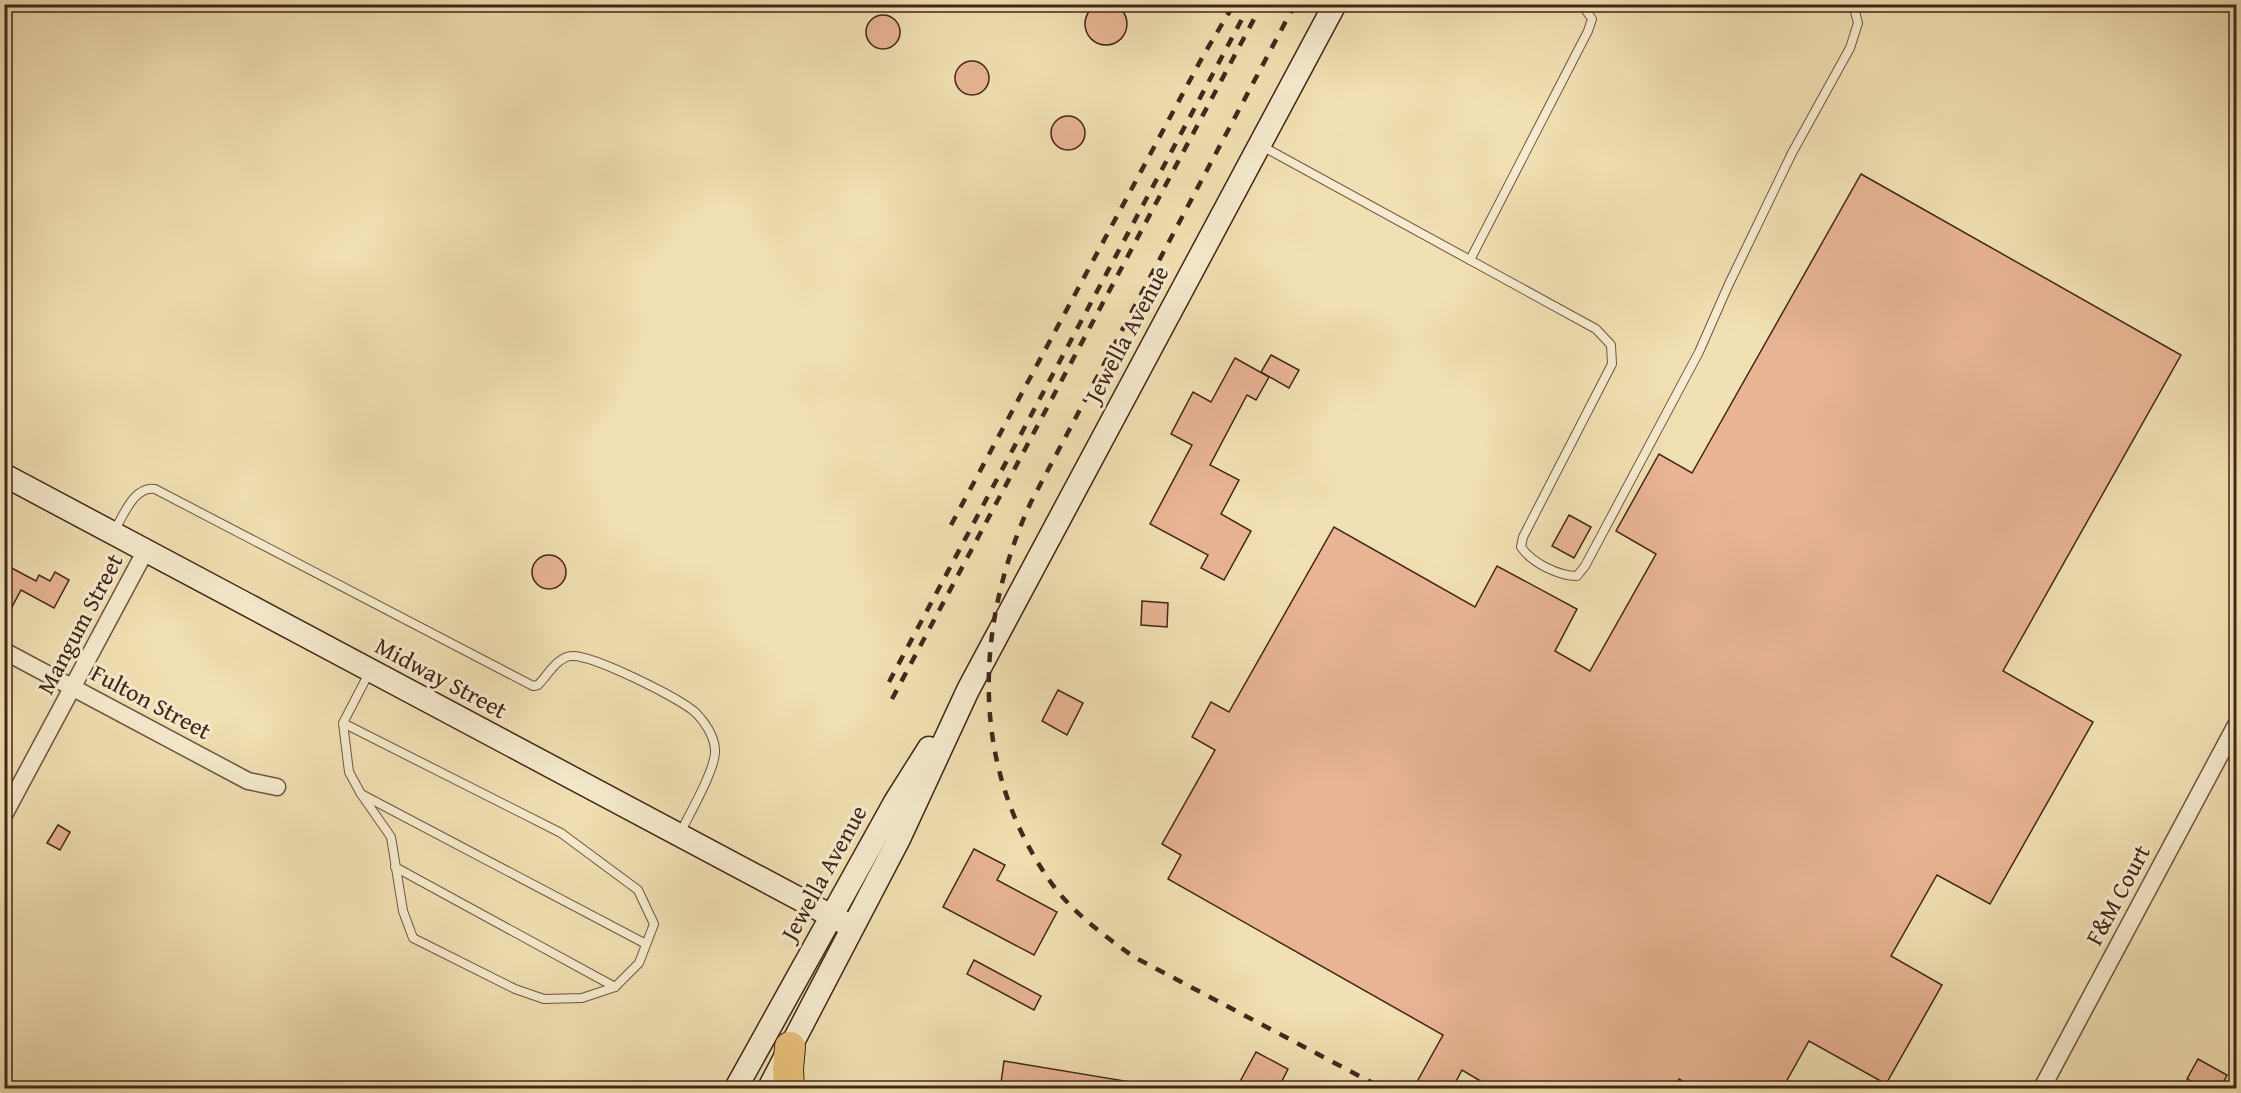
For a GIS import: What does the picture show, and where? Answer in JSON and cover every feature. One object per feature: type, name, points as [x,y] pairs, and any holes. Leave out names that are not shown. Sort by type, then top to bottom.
[{"type":"highway","points":[[789,1089],[790,1047]]},
{"type":"main road","name":"Jewella Avenue","points":[[769,1089],[904,829],[968,690],[1335,4]]},
{"type":"main road","name":"Midway Street","points":[[4,475],[852,927]]},
{"type":"main road","name":"Jewella Avenue","points":[[736,1089],[895,802],[968,690]]},
{"type":"street","name":"Mangum Street","points":[[4,815],[146,550]]},
{"type":"street","name":"Fulton Street","points":[[4,651],[248,781],[277,787]]},
{"type":"street","name":"F&M Court","points":[[2042,1089],[2236,725]]},
{"type":"lane","points":[[1470,260],[1588,31],[1592,20],[1585,9],[1576,4]]},
{"type":"lane","points":[[1259,145],[1596,329],[1611,345],[1612,364],[1523,537],[1521,547],[1527,556],[1565,576],[1577,576],[1585,566],[1699,352],[1792,153],[1850,48],[1858,23],[1853,4]]},
{"type":"lane","points":[[113,533],[140,492],[150,488],[155,489],[533,686],[538,685],[562,658],[572,656],[588,658],[651,685],[695,712],[711,734],[715,751],[714,758],[679,836]]},
{"type":"lane","points":[[343,723],[561,833],[638,890],[654,924],[639,963],[615,987],[582,998],[544,999],[515,989],[413,938],[403,911],[391,837],[361,794],[349,772],[343,723],[370,670]]},
{"type":"lane","points":[[361,794],[646,945]]},
{"type":"lane","points":[[395,867],[615,987]]},
{"type":"building","points":[[1106,3],[1121,9],[1127,24],[1121,39],[1106,45],[1091,39],[1085,24],[1091,9]]},
{"type":"building","points":[[883,15],[895,20],[900,32],[895,44],[883,49],[871,44],[866,32],[871,20]]},
{"type":"building","points":[[972,61],[984,66],[989,78],[984,90],[972,95],[960,90],[955,78],[960,66]]},
{"type":"building","points":[[1068,116],[1080,121],[1085,133],[1080,145],[1068,150],[1056,145],[1051,133],[1056,121]]},
{"type":"building","points":[[1861,174],[2181,355],[2003,671],[2093,722],[1990,904],[1937,875],[1891,956],[1942,985],[1886,1084],[1809,1041],[1782,1089],[1696,1089],[1679,1079],[1674,1089],[1494,1089],[1462,1070],[1452,1089],[1413,1089],[1443,1035],[1168,879],[1181,855],[1162,844],[1215,750],[1192,737],[1211,702],[1229,712],[1334,527],[1475,607],[1497,566],[1577,609],[1555,651],[1590,671],[1656,554],[1616,531],[1659,454],[1692,473]]},
{"type":"building","points":[[1271,355],[1299,370],[1289,388],[1261,372]]},
{"type":"building","points":[[1235,358],[1269,377],[1256,400],[1247,395],[1210,465],[1239,480],[1221,514],[1251,531],[1224,580],[1201,568],[1208,555],[1150,524],[1192,445],[1171,434],[1193,392],[1211,402]]},
{"type":"building","points":[[1569,515],[1591,527],[1574,558],[1552,546]]},
{"type":"building","points":[[549,555],[561,560],[566,572],[561,584],[549,589],[537,584],[532,572],[537,560]]},
{"type":"building","points":[[4,564],[36,581],[39,575],[50,581],[55,572],[69,580],[54,608],[21,590],[4,622]]},
{"type":"building","points":[[1142,601],[1168,603],[1167,627],[1141,625]]},
{"type":"building","points":[[1058,690],[1083,703],[1067,735],[1042,721]]},
{"type":"building","points":[[58,825],[70,832],[60,850],[47,843]]},
{"type":"building","points":[[974,849],[1005,865],[997,880],[1057,912],[1034,955],[943,907]]},
{"type":"building","points":[[974,960],[1041,996],[1034,1010],[967,974]]},
{"type":"building","points":[[1256,1052],[1288,1069],[1278,1089],[1236,1089]]},
{"type":"building","points":[[2198,1059],[2227,1075],[2220,1089],[2205,1089],[2187,1079]]},
{"type":"building","points":[[1004,1061],[1125,1081],[1124,1089],[1038,1089],[1001,1083]]},
{"type":"railway","points":[[951,525],[1203,56],[1234,4]]},
{"type":"railway","points":[[889,682],[1250,4]]},
{"type":"railway","points":[[892,699],[1262,4]]},
{"type":"railway","points":[[1295,4],[1031,502],[1012,550],[998,599],[990,649],[989,699],[994,748],[1007,796],[1027,843],[1055,888],[1072,907],[1134,957],[1382,1088]]}]
